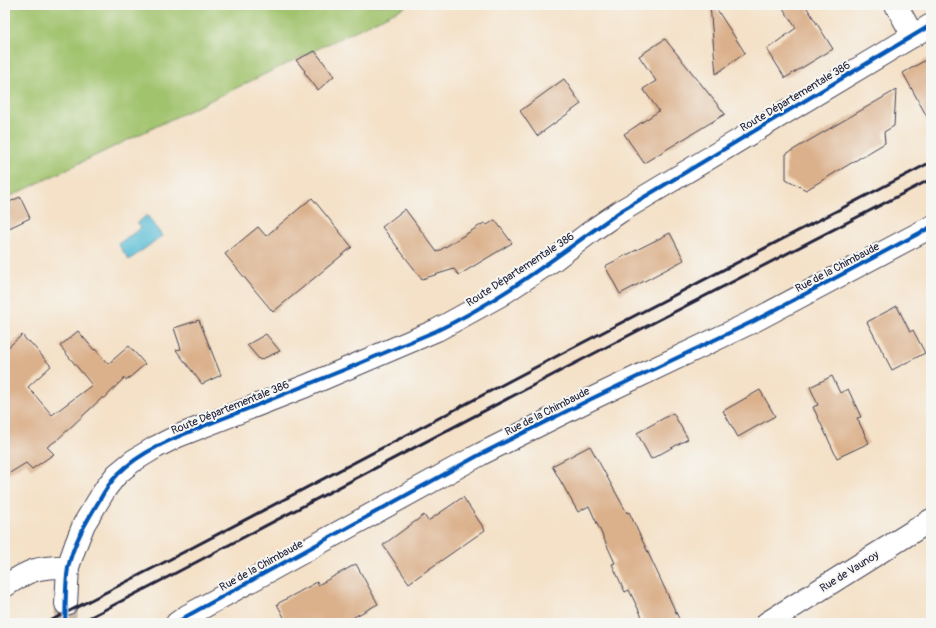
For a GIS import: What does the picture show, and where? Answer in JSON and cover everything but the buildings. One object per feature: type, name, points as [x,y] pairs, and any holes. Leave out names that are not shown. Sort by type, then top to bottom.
[{"type":"street","points":[[896,5],[913,36]]},
{"type":"street","name":"Route Départementale 386","points":[[66,604],[68,567],[84,524],[117,474],[133,461],[178,436],[320,380],[437,330],[472,312],[555,259],[593,230],[627,207],[931,25]]},
{"type":"street","name":"Rue de la Chimbaude","points":[[177,623],[187,616],[481,454],[591,399],[754,321],[931,227]]},
{"type":"street","name":"Rue de Vaunoy","points":[[767,623],[931,520]]},
{"type":"street","points":[[5,586],[21,576],[37,569],[54,566],[68,567]]},
{"type":"green space","points":[[5,5],[409,5],[5,199]]},
{"type":"water","points":[[147,215],[162,236],[129,260],[118,244],[141,228],[137,223]]},
{"type":"tunnel","points":[[65,623],[66,604]]},
{"type":"railway","points":[[46,623],[931,162]]},
{"type":"railway","points":[[79,623],[931,179]]},
{"type":"cycle path","points":[[65,623],[68,568],[80,533],[110,484],[118,474],[137,458],[181,435],[306,386],[461,319],[531,275],[621,211],[931,25]]},
{"type":"cycle path","points":[[177,623],[187,616],[481,454],[591,399],[754,321],[931,227]]}]
